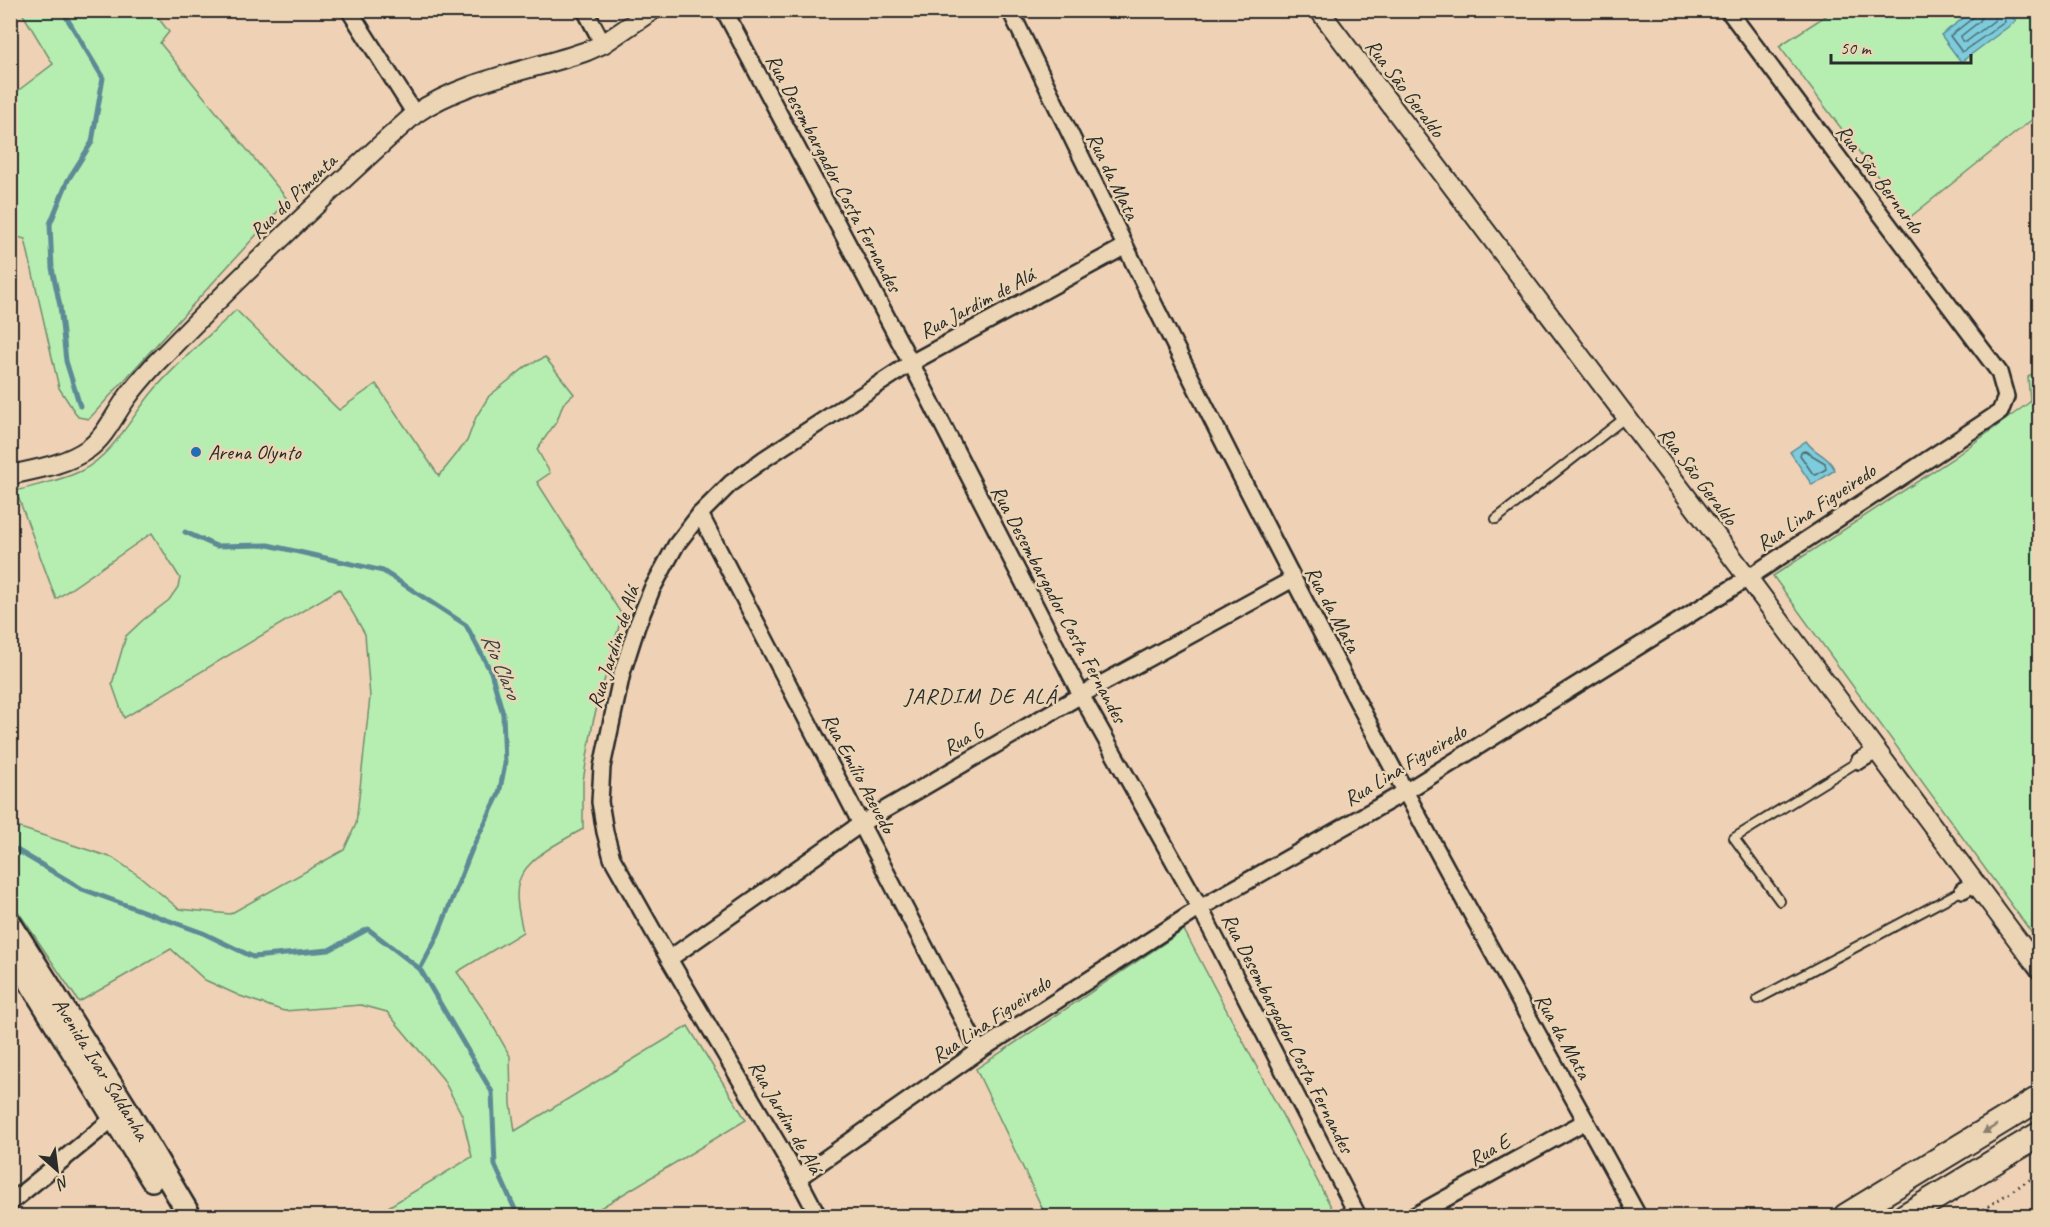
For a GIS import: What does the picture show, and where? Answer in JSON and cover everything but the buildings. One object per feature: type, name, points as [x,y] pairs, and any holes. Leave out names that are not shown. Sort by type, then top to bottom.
[{"type":"main road","name":"Avenida Ivar Saldanha","points":[[10,922],[120,1113],[174,1216]]},
{"type":"main road","name":"Avenida Ivar Saldanha","points":[[10,950],[190,1216]]},
{"type":"main road","points":[[1846,1216],[2040,1098]]},
{"type":"main road","points":[[1905,1216],[2040,1134]]},
{"type":"street","points":[[349,10],[415,114]]},
{"type":"street","points":[[585,10],[603,44]]},
{"type":"street","name":"Rua do Pimenta","points":[[10,475],[54,466],[73,459],[90,448],[107,428],[137,384],[183,335],[305,213],[415,114],[465,88],[572,57],[603,44],[653,10]]},
{"type":"street","name":"Rua Desembargador Costa Fernandes","points":[[724,10],[911,363],[1081,694],[1200,908],[1358,1216]]},
{"type":"street","name":"Rua da Mata","points":[[1010,10],[1124,247],[1293,579],[1405,792],[1638,1216]]},
{"type":"street","name":"Rua São Geraldo","points":[[1319,10],[1748,578],[1876,751],[1969,887],[2040,970]]},
{"type":"street","name":"Rua São Bernardo","points":[[1728,10],[1999,372]]},
{"type":"street","name":"Rua Jardim de Alá","points":[[818,1216],[612,858],[600,802],[602,767],[622,673],[652,589],[676,545],[700,514],[731,483],[911,363],[1124,247]]},
{"type":"street","name":"Rua Lina Figueiredo","points":[[798,1178],[979,1051],[1200,908],[1405,792],[1748,578],[1898,477],[1994,417],[2000,412],[2006,397],[1999,372]]},
{"type":"street","name":"Rua Emílio Azevedo","points":[[700,514],[979,1051]]},
{"type":"street","name":"Rua G","points":[[669,960],[862,823],[1081,694],[1293,579]]},
{"type":"street","points":[[1859,761],[1876,751]]},
{"type":"street","points":[[10,1203],[120,1113]]},
{"type":"street","name":"Rua E","points":[[1414,1216],[1586,1121]]},
{"type":"lane","points":[[1496,519],[1626,417]]},
{"type":"lane","points":[[1780,901],[1734,838],[1859,761]]},
{"type":"lane","points":[[1758,999],[1969,887]]},
{"type":"path","points":[[1973,1216],[2040,1173]]},
{"type":"green space","points":[[21,11],[153,11],[169,32],[160,43],[288,200],[89,419],[78,417],[59,388],[25,239],[11,235],[11,96],[53,64]]},
{"type":"green space","points":[[1833,11],[2039,11],[2039,114],[1909,218],[1779,46]]},
{"type":"green space","points":[[236,310],[339,410],[376,384],[439,476],[467,441],[476,417],[489,396],[527,366],[545,357],[574,394],[563,404],[557,421],[537,449],[550,473],[537,482],[622,615],[593,722],[583,781],[583,829],[546,850],[523,872],[517,894],[523,932],[457,972],[485,1012],[510,1056],[511,1104],[515,1131],[688,1026],[746,1120],[587,1216],[373,1216],[472,1157],[462,1115],[443,1079],[387,1012],[361,1005],[284,1011],[240,996],[205,980],[171,949],[79,1002],[11,901],[11,825],[113,858],[142,878],[179,909],[230,914],[344,850],[356,824],[370,697],[365,634],[339,589],[124,718],[112,684],[126,636],[169,600],[178,587],[180,578],[152,533],[56,599],[16,491],[66,477],[93,464],[113,445],[164,379]]},
{"type":"green space","points":[[2039,369],[2039,943],[1773,576],[1952,459],[2030,402],[2028,377]]},
{"type":"green space","points":[[1184,930],[1336,1216],[1046,1216],[976,1069]]},
{"type":"water","points":[[1973,11],[2007,11],[2016,21],[1961,62],[1941,35]]},
{"type":"water","points":[[1806,441],[1835,470],[1812,485],[1790,452]]},
{"type":"waterway","points":[[62,10],[103,78],[92,142],[68,180],[50,224],[52,268],[60,306],[66,361],[80,406]]},
{"type":"waterway","name":"Rio Claro","points":[[185,532],[216,546],[268,545],[383,571],[466,625],[491,672],[503,714],[505,764],[499,794],[472,849],[437,937],[420,969]]},
{"type":"waterway","name":"Rio Claro","points":[[10,846],[82,889],[203,933],[253,957],[329,950],[368,929],[420,969],[492,1092],[495,1165],[518,1216]]},
{"type":"place","name":"Arena Olynto","points":[[196,452]]},
{"type":"district","name":"JARDIM DE ALÁ","points":[[981,696]]}]
